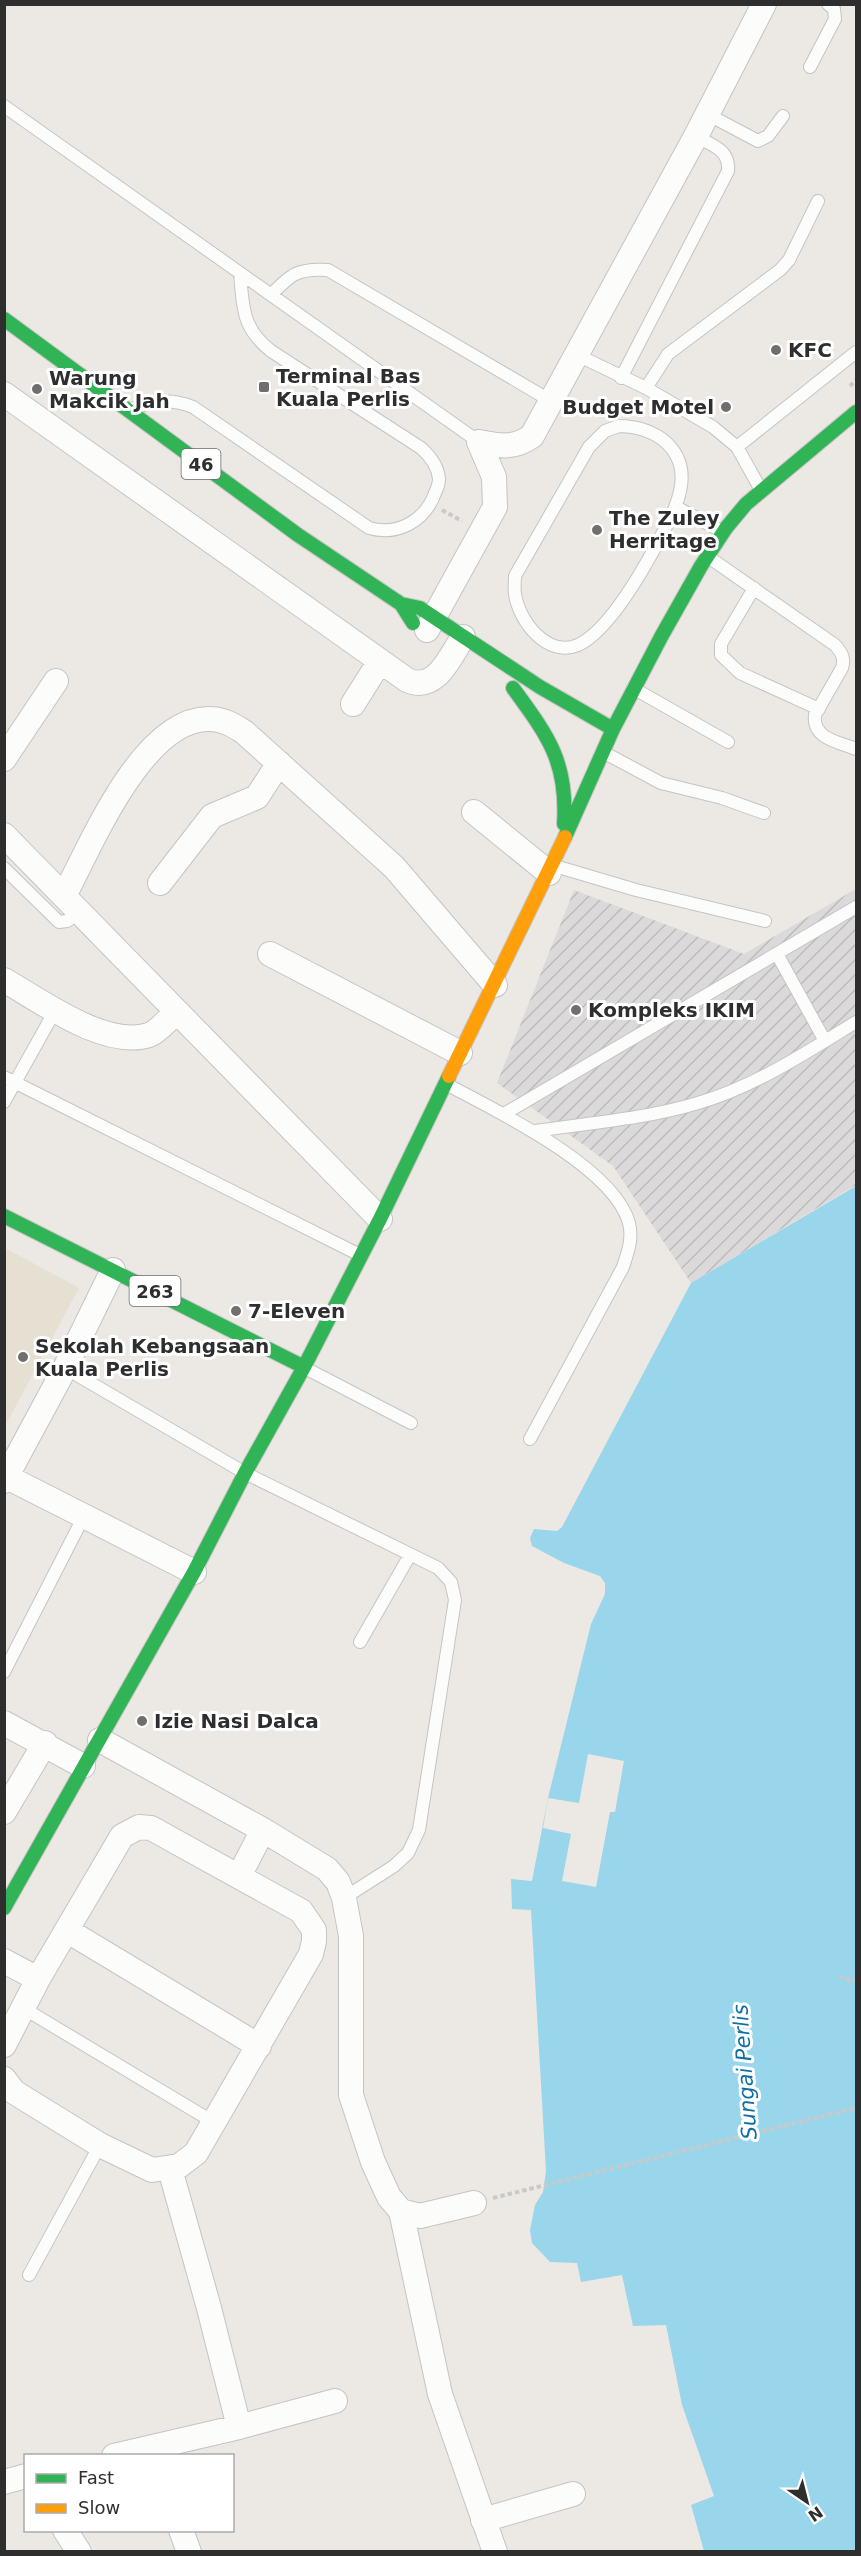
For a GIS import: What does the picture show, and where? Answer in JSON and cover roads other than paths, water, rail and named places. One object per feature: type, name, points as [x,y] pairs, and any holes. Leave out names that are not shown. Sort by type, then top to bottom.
[{"type":"main road","name":"46","points":[[4,319],[306,540],[401,604],[412,622],[540,687],[613,729]]},
{"type":"main road","points":[[4,1908],[194,1572],[245,1473],[304,1367],[380,1219],[551,869],[601,744],[613,729],[632,688],[707,556],[733,518],[761,491],[856,412]]},
{"type":"main road","points":[[544,706],[508,685],[541,725],[559,761],[567,798],[562,844]]},
{"type":"main road","name":"263","points":[[9,1222],[113,1270],[304,1367]]},
{"type":"street","points":[[479,442],[503,447],[524,441],[532,436],[696,136],[764,4]]},
{"type":"street","points":[[4,394],[407,680],[426,684],[437,676],[446,640],[482,532],[495,507],[494,477],[479,442]]},
{"type":"street","points":[[353,704],[380,661]]},
{"type":"street","points":[[4,759],[56,681]]},
{"type":"street","points":[[72,904],[132,772],[142,757],[168,734],[198,720],[211,718],[226,721],[244,732],[394,867],[495,985]]},
{"type":"street","points":[[160,883],[212,816],[256,797],[279,763]]},
{"type":"street","points":[[474,812],[551,869]]},
{"type":"street","points":[[4,836],[380,1219]]},
{"type":"street","points":[[270,954],[460,1053]]},
{"type":"street","points":[[4,980],[104,1034],[118,1037],[150,1035],[177,1012]]},
{"type":"street","points":[[113,1270],[65,1368],[5,1479],[194,1572]]},
{"type":"street","points":[[4,1723],[45,1743],[83,1766]]},
{"type":"street","points":[[100,1740],[263,1830],[327,1869],[338,1882],[344,1898],[351,1936],[351,2095],[373,2162],[389,2197],[401,2211],[440,2394],[495,2552]]},
{"type":"street","points":[[4,1812],[45,1743]]},
{"type":"street","points":[[4,2045],[38,1979],[122,1836],[132,1829],[151,1828],[239,1876],[301,1911],[314,1930],[315,1941],[311,1954],[215,2123],[196,2153],[187,2161],[170,2169],[152,2170],[100,2145],[14,2092],[4,2079]]},
{"type":"street","points":[[239,1876],[263,1830]]},
{"type":"street","points":[[68,1931],[259,2046]]},
{"type":"street","points":[[4,1961],[38,1979]]},
{"type":"street","points":[[170,2169],[239,2427]]},
{"type":"street","points":[[401,2211],[420,2216],[474,2203]]},
{"type":"street","points":[[131,2454],[164,2450],[336,2401]]},
{"type":"street","points":[[4,2482],[24,2477]]},
{"type":"street","points":[[483,2520],[573,2494]]},
{"type":"street","points":[[65,2532],[79,2552]]},
{"type":"street","points":[[182,2532],[189,2552]]},
{"type":"lane","points":[[810,68],[835,18],[834,9],[828,4]]},
{"type":"lane","points":[[4,106],[479,442]]},
{"type":"lane","points":[[707,114],[758,141],[768,136],[783,116]]},
{"type":"lane","points":[[621,378],[728,171],[729,160],[724,152],[696,136]]},
{"type":"lane","points":[[646,388],[668,354],[780,270],[789,260],[818,201]]},
{"type":"lane","points":[[271,295],[286,279],[306,269],[328,270],[551,401]]},
{"type":"lane","points":[[127,411],[154,401],[167,400],[193,407],[369,528],[381,531],[398,530],[413,523],[431,504],[439,481],[436,467],[421,447],[257,340],[242,307],[240,273]]},
{"type":"lane","points":[[737,447],[856,352]]},
{"type":"lane","points":[[575,354],[646,388],[713,427],[737,447],[761,491]]},
{"type":"lane","points":[[619,426],[634,426],[657,435],[674,448],[680,459],[682,481],[676,507],[637,580],[592,636],[576,645],[560,647],[543,641],[522,616],[515,595],[515,576],[589,447],[605,431],[619,426]]},
{"type":"lane","points":[[676,507],[723,532]]},
{"type":"lane","points":[[707,556],[835,645],[841,652],[844,660],[842,668],[815,715],[816,729],[824,736],[856,749]]},
{"type":"lane","points":[[754,588],[721,644],[721,655],[727,663],[741,673],[819,709]]},
{"type":"lane","points":[[632,688],[728,742]]},
{"type":"lane","points":[[601,744],[661,783],[722,798],[764,813]]},
{"type":"lane","points":[[4,868],[59,922],[67,921],[72,904]]},
{"type":"lane","points":[[551,869],[765,921]]},
{"type":"lane","points":[[504,1114],[856,907]]},
{"type":"lane","points":[[777,954],[825,1041]]},
{"type":"lane","points":[[4,1102],[10,1079],[56,1009]]},
{"type":"lane","points":[[535,1131],[665,1111],[699,1103],[742,1086],[856,1022]]},
{"type":"lane","points":[[10,1079],[360,1255]]},
{"type":"lane","points":[[445,1083],[535,1131],[610,1190],[623,1208],[629,1224],[631,1239],[624,1268],[530,1439]]},
{"type":"lane","points":[[304,1367],[411,1422]]},
{"type":"lane","points":[[65,1368],[245,1473],[445,1573],[451,1582],[455,1600],[419,1830],[408,1853],[380,1877],[344,1898]]},
{"type":"lane","points":[[4,1672],[84,1516]]},
{"type":"lane","points":[[360,1642],[410,1556]]},
{"type":"lane","points":[[23,2008],[215,2123]]},
{"type":"lane","points":[[29,2275],[100,2145]]},
{"type":"water","name":"Sungai Perlis","points":[[856,1186],[856,2551],[704,2551],[691,2505],[714,2496],[682,2405],[666,2325],[633,2326],[622,2275],[581,2282],[577,2263],[550,2262],[532,2243],[530,2230],[535,2205],[543,2192],[546,2171],[531,1910],[512,1909],[511,1879],[532,1881],[548,1798],[591,1624],[605,1594],[605,1583],[600,1576],[564,1563],[532,1546],[530,1538],[534,1529],[557,1531],[562,1527],[691,1283]]},
{"type":"place","name":"KFC","points":[[776,350]]},
{"type":"place","name":"Terminal Bas Kuala Perlis","points":[[264,387]]},
{"type":"place","name":"Warung Makcik Jah","points":[[37,389]]},
{"type":"place","name":"Budget Motel","points":[[726,407]]},
{"type":"place","name":"The Zuley Herritage","points":[[597,530]]},
{"type":"place","name":"Kompleks IKIM","points":[[576,1010]]},
{"type":"place","name":"7-Eleven","points":[[236,1311]]},
{"type":"place","name":"Sekolah Kebangsaan Kuala Perlis","points":[[23,1357]]},
{"type":"place","name":"Izie Nasi Dalca","points":[[142,1721]]}]
